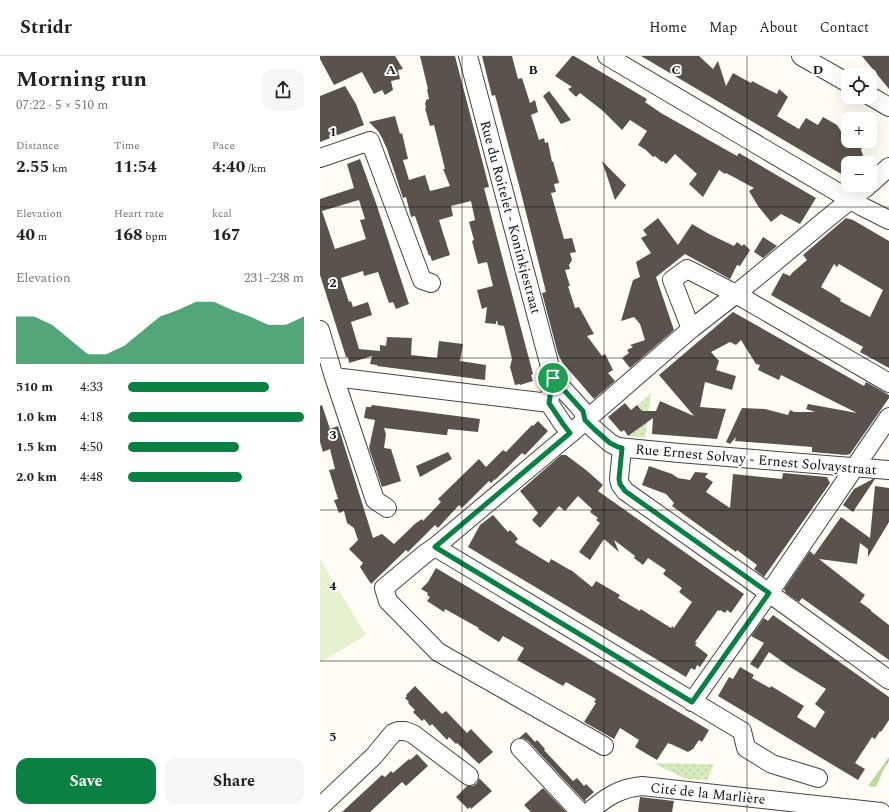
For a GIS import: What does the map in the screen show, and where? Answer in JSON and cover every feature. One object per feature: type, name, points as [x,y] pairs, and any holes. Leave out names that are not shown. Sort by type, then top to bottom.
[{"type":"street","name":"Rue du Roitelet - Koninkjestraat","points":[[468,56],[553,378],[549,403]]},
{"type":"street","points":[[607,56],[889,220]]},
{"type":"street","points":[[801,56],[841,79]]},
{"type":"street","points":[[877,100],[889,107]]},
{"type":"street","points":[[320,158],[370,141],[422,280],[431,283]]},
{"type":"street","points":[[877,178],[889,167]]},
{"type":"street","points":[[604,746],[438,652],[388,601],[384,588],[435,547],[691,330],[860,192]]},
{"type":"street","points":[[691,330],[672,280],[688,269],[736,294],[889,383]]},
{"type":"street","points":[[320,330],[375,500],[387,508]]},
{"type":"street","points":[[334,377],[549,403],[570,433]]},
{"type":"street","name":"Rue du Roitelet - Koninkjestraat","points":[[553,378],[583,411],[585,420],[610,443],[622,448]]},
{"type":"street","points":[[692,702],[769,593],[889,417]]},
{"type":"street","points":[[622,448],[619,479],[620,484],[625,491],[889,680]]},
{"type":"street","name":"Rue Ernest Solvay - Ernest Solvaystraat","points":[[622,448],[889,470]]},
{"type":"street","points":[[435,547],[742,731],[746,748],[772,764],[818,778]]},
{"type":"street","points":[[320,807],[374,756],[393,734],[398,731],[406,731],[413,734],[469,776]]},
{"type":"street","points":[[520,748],[580,812]]},
{"type":"street","name":"Cité de la Marlière","points":[[589,812],[602,800],[625,788],[642,786],[881,812]]},
{"type":"green space","points":[[651,393],[645,438],[628,436],[642,426],[637,419],[644,414],[638,405]]},
{"type":"green space","points":[[320,559],[366,635],[320,663]]},
{"type":"green space","points":[[889,757],[889,761],[876,787],[868,786]]},
{"type":"green space","points":[[653,763],[714,764],[707,780],[686,779]]},
{"type":"building","points":[[320,56],[395,56],[403,69],[398,70],[400,79],[391,81],[393,90],[385,95],[382,90],[374,94],[362,72],[334,85],[320,59]]},
{"type":"building","points":[[420,56],[455,56],[489,187],[484,188],[533,374],[531,375],[533,381],[515,385],[510,367],[512,359],[504,326],[498,325],[497,321],[496,324],[485,323],[487,307],[482,309],[477,290],[493,286],[487,262],[478,264],[472,241],[474,240],[469,222],[475,220],[471,201],[451,206],[453,216],[439,220],[450,255],[432,261],[415,216],[411,217],[406,197],[403,198],[387,149],[378,131],[369,122],[395,116],[400,134],[402,133],[408,159],[403,160],[409,180],[425,175],[430,191],[450,186],[443,169],[445,169],[434,125],[430,126],[425,108],[426,100],[429,99]]},
{"type":"building","points":[[482,56],[512,56],[518,79],[522,78],[530,103],[535,100],[538,112],[531,115],[539,140],[544,138],[545,143],[548,142],[552,162],[553,161],[559,183],[554,184],[556,192],[551,193],[564,239],[572,238],[576,252],[570,253],[572,260],[569,265],[570,269],[565,270],[570,286],[568,286],[575,308],[579,307],[594,334],[587,336],[602,356],[605,354],[613,370],[608,373],[615,381],[594,399],[562,362],[558,354],[542,293],[546,292],[519,185],[495,95],[492,96]]},
{"type":"building","points":[[572,56],[647,99],[645,102],[661,113],[737,156],[739,153],[816,198],[800,224],[781,214],[771,222],[758,206],[749,191],[754,188],[719,170],[703,197],[689,184],[697,174],[675,154],[666,164],[655,156],[653,157],[638,145],[647,131],[630,120],[622,130],[603,111],[580,93],[576,97],[568,89],[572,87],[555,76]]},
{"type":"building","points":[[641,56],[699,56],[713,69],[718,61],[726,86],[733,73],[751,83],[752,81],[777,94],[779,89],[788,97],[777,116],[799,129],[806,118],[818,125],[823,117],[837,125],[841,131],[841,148],[862,148],[862,156],[841,156],[841,174]]},
{"type":"building","points":[[862,56],[889,56],[889,89],[877,74],[877,68],[872,68]]},
{"type":"building","points":[[345,86],[356,104],[364,125],[320,142],[320,96]]},
{"type":"building","points":[[549,91],[571,120],[561,124],[543,96]]},
{"type":"building","points":[[360,159],[409,304],[396,309],[393,302],[389,303],[378,272],[364,276],[363,271],[341,278],[349,302],[351,301],[353,307],[368,302],[372,315],[351,322],[359,349],[380,351],[380,345],[386,346],[387,337],[412,338],[411,355],[437,358],[439,341],[463,344],[460,361],[486,365],[485,380],[377,366],[370,364],[372,356],[349,363],[320,275],[320,199],[354,188],[347,164]],"holes":[[[359,200],[365,219],[360,220],[366,239],[335,249],[322,211]]]},
{"type":"building","points":[[602,161],[626,185],[615,200]]},
{"type":"building","points":[[658,218],[678,245],[692,224],[734,246],[737,242],[742,246],[744,244],[750,250],[740,266],[737,265],[730,279],[685,254],[656,277],[674,330],[630,368],[622,358],[629,353],[627,350],[633,347],[630,345],[645,340],[640,324],[634,317],[621,321],[633,280],[640,277],[636,262],[651,253],[641,238],[647,235],[643,230]]},
{"type":"building","points":[[846,218],[853,220],[889,241],[889,368],[860,352],[863,347],[771,295],[783,273],[790,276],[807,260],[803,255]],"holes":[[[834,264],[837,267],[839,264],[883,290],[870,317],[840,301],[841,299],[821,287]]]},
{"type":"building","points":[[763,237],[777,246],[763,258],[754,252]]},
{"type":"building","points":[[733,312],[864,386],[866,382],[889,395],[889,398],[850,454],[846,455],[812,452],[812,447],[735,441],[736,437],[730,444],[726,442],[742,408],[765,409],[788,415],[790,410],[794,412],[815,412],[806,409],[808,404],[857,413],[781,375],[779,380],[758,370],[760,365],[756,364],[741,340],[736,345],[730,342],[711,352],[719,361],[716,370],[736,376],[732,390],[705,382],[700,407],[726,409],[717,439],[652,434],[653,418],[628,436],[624,430],[621,432],[608,417],[625,403],[631,410],[637,405],[642,411],[656,411],[660,401],[694,416],[659,375]]},
{"type":"building","points":[[322,405],[330,429],[338,426],[373,538],[382,534],[394,544],[416,523],[422,519],[423,521],[441,502],[438,499],[479,459],[486,467],[503,450],[506,452],[532,425],[533,426],[538,421],[548,431],[525,455],[522,453],[495,480],[491,483],[489,481],[462,508],[459,505],[438,528],[435,525],[408,552],[406,550],[371,584],[360,567],[363,563],[349,549],[358,540],[354,528],[347,523],[344,511],[339,513],[334,500],[338,499],[329,470],[335,469],[330,449],[323,452],[320,442],[320,406]]},
{"type":"building","points":[[372,405],[480,419],[478,432],[448,429],[447,435],[445,435],[384,428],[386,434],[384,448],[391,449],[401,481],[382,487],[369,448],[375,420],[364,418],[366,407],[371,407]]},
{"type":"building","points":[[448,452],[452,459],[420,477],[416,466]]},
{"type":"building","points":[[561,455],[566,455],[603,485],[598,491],[744,594],[731,613],[727,610],[725,613],[718,610],[695,642],[697,643],[695,645],[708,655],[700,667],[697,665],[695,670],[691,668],[686,677],[468,547],[480,525],[493,515],[508,532],[510,530],[515,535],[518,539],[515,542],[519,545],[549,563],[551,559],[571,570],[592,587],[596,581],[620,595],[618,598],[640,611],[641,609],[671,628],[672,626],[674,628],[692,602],[679,592],[682,588],[663,574],[666,570],[648,558],[643,565],[634,558],[635,556],[614,540],[619,552],[604,539],[590,560],[579,552],[600,523],[596,520],[598,518],[590,512],[592,509],[578,496],[565,511],[559,506],[540,528],[532,520],[538,513],[520,491]]},
{"type":"building","points":[[649,466],[672,474],[678,478],[690,480],[695,472],[708,473],[705,477],[713,482],[706,492],[730,508],[733,474],[782,479],[783,473],[827,477],[830,483],[764,577],[754,569],[757,565],[737,550],[736,552],[672,506],[674,503],[666,494],[642,485]]},
{"type":"building","points":[[875,479],[853,512],[843,505],[854,489]]},
{"type":"building","points":[[875,486],[889,488],[889,522],[868,557],[868,549],[860,543],[857,564],[819,559],[865,595],[860,602],[889,625],[889,660],[802,598],[799,602],[786,593],[784,589],[810,551],[814,555],[841,517],[870,538]]},
{"type":"building","points":[[436,568],[709,730],[702,742],[699,740],[693,749],[688,752],[668,743],[657,760],[635,747],[639,740],[620,728],[614,739],[584,722],[596,703],[594,702],[596,699],[566,682],[563,686],[517,660],[524,648],[503,636],[499,642],[478,629],[479,628],[445,609],[444,612],[427,601],[430,597],[427,595],[428,593],[421,589],[428,582]]},
{"type":"building","points":[[773,615],[889,697],[889,720],[875,739],[872,737],[855,763],[865,769],[858,780],[718,696],[729,677],[733,679],[740,667],[754,675],[752,678],[770,688],[771,686],[804,706],[797,717],[815,728],[825,712],[815,704],[826,689],[769,652],[758,669],[750,664],[764,643],[751,636],[764,618],[768,621]]},
{"type":"building","points":[[415,686],[442,714],[446,711],[467,733],[471,729],[493,752],[479,764],[449,737],[447,740],[432,724],[430,726],[424,719],[422,721],[413,712],[415,710],[405,698]]},
{"type":"building","points":[[526,732],[535,742],[537,740],[545,749],[544,750],[573,781],[577,778],[584,786],[586,784],[594,792],[585,800],[585,802],[528,741],[523,738],[519,738]]},
{"type":"building","points":[[417,754],[428,766],[406,786],[402,782],[370,812],[342,812],[382,775],[385,777],[391,771],[393,773]]},
{"type":"building","points":[[479,778],[492,791],[471,809],[470,807],[468,809],[456,797],[467,786],[473,786],[477,783]]},
{"type":"building","points":[[543,788],[566,812],[531,812],[524,805]]},
{"type":"building","points":[[640,797],[674,801],[672,812],[638,812]]},
{"type":"route","points":[[553,378],[583,411],[585,420],[610,443],[614,446],[622,448],[619,479],[622,488],[625,491],[769,593],[692,702],[435,547],[570,433],[549,403],[553,378]]}]
